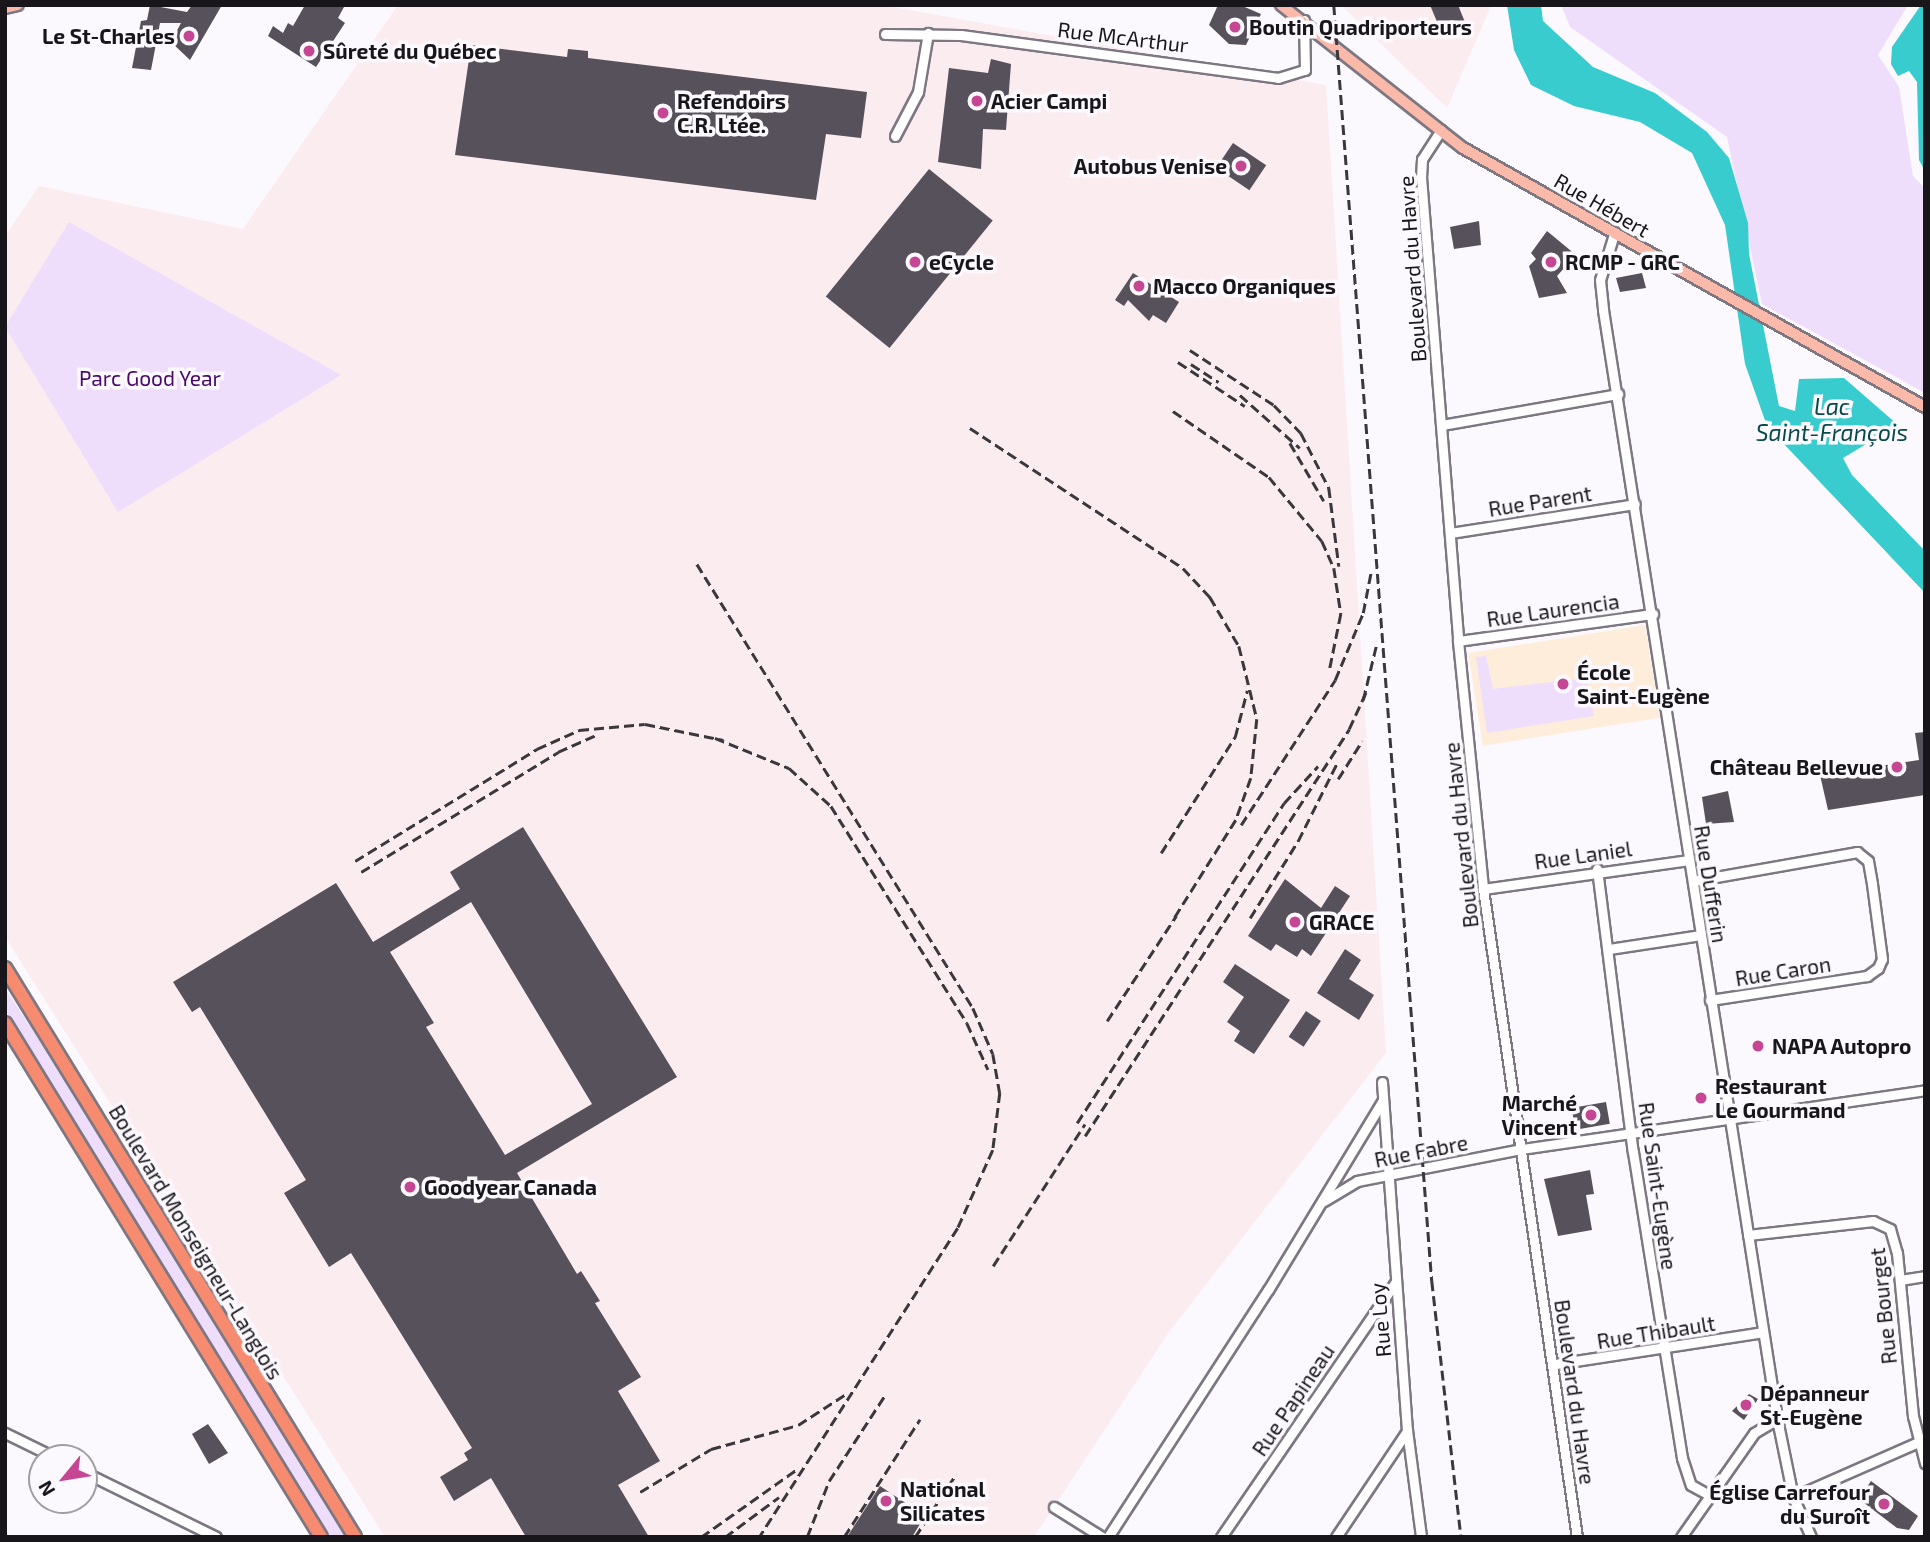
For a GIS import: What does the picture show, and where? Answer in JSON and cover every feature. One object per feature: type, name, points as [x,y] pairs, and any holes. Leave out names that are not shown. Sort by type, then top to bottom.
[{"type":"highway","name":"Boulevard Monseigneur-Langlois","points":[[5,968],[355,1537]]},
{"type":"highway","points":[[5,1023],[321,1537]]},
{"type":"main road","points":[[5,8],[18,5]]},
{"type":"main road","name":"Rue Hébert","points":[[1282,5],[1441,130],[1705,288],[1808,341],[1925,407]]},
{"type":"street","name":"Rue McArthur","points":[[885,34],[928,33],[1278,78],[1306,70],[1304,20]]},
{"type":"street","points":[[895,136],[918,92],[928,33]]},
{"type":"street","name":"Boulevard du Havre","points":[[1441,130],[1422,159],[1421,177],[1458,641],[1483,889],[1555,1364],[1577,1537]]},
{"type":"street","name":"Rue Dufferin","points":[[1614,234],[1600,280],[1777,1419],[1793,1497],[1811,1537]]},
{"type":"street","points":[[1442,425],[1618,394]]},
{"type":"street","name":"Rue Parent","points":[[1450,533],[1635,504]]},
{"type":"street","name":"Rue Laurencia","points":[[1458,641],[1653,614]]},
{"type":"street","name":"Rue Caron","points":[[1693,881],[1857,852],[1868,861],[1882,959],[1878,968],[1860,976],[1710,1000]]},
{"type":"street","name":"Rue Laniel","points":[[1483,889],[1597,869],[1689,860]]},
{"type":"street","name":"Rue Saint-Eugène","points":[[1597,869],[1632,1134],[1685,1471],[1691,1485],[1709,1495]]},
{"type":"street","points":[[1609,949],[1701,935]]},
{"type":"street","name":"Rue Loy","points":[[1382,1082],[1407,1430],[1421,1537]]},
{"type":"street","name":"Rue Fabre","points":[[1108,1537],[1324,1201],[1348,1184],[1522,1149],[1730,1122],[1925,1090]]},
{"type":"street","points":[[1324,1201],[1383,1100]]},
{"type":"street","name":"Rue Bourget","points":[[1748,1236],[1883,1223],[1895,1238],[1925,1463]]},
{"type":"street","points":[[1900,1280],[1925,1276]]},
{"type":"street","name":"Rue Papineau","points":[[1221,1537],[1395,1283]]},
{"type":"street","name":"Rue Thibault","points":[[1555,1364],[1664,1350],[1763,1332]]},
{"type":"street","points":[[1681,1537],[1754,1433],[1777,1419]]},
{"type":"street","points":[[1336,1537],[1407,1430]]},
{"type":"street","points":[[5,1433],[28,1444]]},
{"type":"street","points":[[1793,1497],[1922,1440]]},
{"type":"street","points":[[98,1479],[216,1537]]},
{"type":"street","points":[[1054,1507],[1102,1537]]},
{"type":"shaded area","points":[[398,5],[882,5],[1326,85],[1386,1053],[1169,1332],[1034,1537],[385,1537],[5,937],[5,236],[39,186],[243,229]]},
{"type":"shaded area","points":[[1341,5],[1491,5],[1491,6],[1447,108]]},
{"type":"shaded area","name":"École Saint-Eugène","points":[[1645,625],[1660,718],[1483,746],[1468,653]]},
{"type":"green space","points":[[1561,5],[1908,5],[1878,55],[1899,87],[1913,176],[1925,188],[1925,393],[1762,304],[1727,137],[1570,27]]},
{"type":"green space","name":"Parc Good Year","points":[[69,222],[341,375],[118,512],[5,327]]},
{"type":"green space","points":[[1486,656],[1493,689],[1586,678],[1594,716],[1487,733],[1476,657]]},
{"type":"green space","points":[[5,988],[347,1537],[329,1537],[5,1009]]},
{"type":"water","name":"Lac Saint-François","points":[[1507,5],[1541,5],[1543,21],[1593,67],[1655,93],[1707,132],[1729,158],[1748,223],[1749,254],[1779,406],[1795,411],[1799,379],[1844,378],[1898,425],[1843,458],[1852,475],[1925,551],[1925,593],[1767,426],[1745,364],[1725,225],[1692,153],[1640,122],[1574,106],[1531,85],[1514,50]]},
{"type":"water","points":[[1921,5],[1925,5],[1925,171],[1919,160],[1917,82],[1909,71],[1898,76],[1891,64],[1892,47]]},
{"type":"building","name":"Le St-Charles","points":[[150,5],[187,12],[192,5],[222,5],[190,60],[171,42],[181,23],[160,23],[151,70],[132,68],[141,21],[147,20]]},
{"type":"building","name":"Sûreté du Québec","points":[[305,5],[344,7],[338,18],[345,23],[316,67],[268,36],[273,26],[283,33],[288,23],[293,26]]},
{"type":"building","name":"Boutin Quadriporteurs","points":[[1218,5],[1240,5],[1261,14],[1246,45],[1229,44],[1209,25]]},
{"type":"building","points":[[1430,5],[1458,5],[1467,27],[1443,36]]},
{"type":"building","name":"Refendoirs C.R. Ltée.","points":[[471,45],[567,57],[568,49],[588,51],[588,58],[867,92],[861,138],[826,134],[816,200],[455,155]]},
{"type":"building","name":"Acier Campi","points":[[991,59],[1011,64],[1006,130],[983,129],[981,169],[938,162],[949,68],[988,73]]},
{"type":"building","name":"Autobus Venise","points":[[1233,143],[1266,165],[1249,190],[1216,168]]},
{"type":"building","name":"eCycle","points":[[929,169],[993,221],[890,348],[826,296]]},
{"type":"building","points":[[1479,221],[1481,245],[1454,249],[1450,227]]},
{"type":"building","name":"RCMP - GRC","points":[[1547,231],[1576,255],[1557,276],[1567,293],[1539,298],[1529,266],[1536,259],[1531,253]]},
{"type":"building","name":"Macco Organiques","points":[[1133,273],[1179,302],[1166,323],[1153,315],[1149,321],[1128,300],[1124,306],[1115,300]]},
{"type":"building","points":[[1642,273],[1646,288],[1620,292],[1616,278]]},
{"type":"building","name":"Château Bellevue","points":[[1925,732],[1925,795],[1828,810],[1820,775],[1919,760],[1915,733]]},
{"type":"building","points":[[1728,791],[1734,822],[1706,824],[1702,797]]},
{"type":"building","name":"Goodyear Canada","points":[[523,827],[677,1077],[517,1173],[577,1274],[581,1271],[600,1301],[595,1303],[641,1377],[618,1391],[660,1461],[618,1485],[649,1537],[526,1537],[491,1478],[454,1501],[440,1477],[468,1460],[464,1453],[472,1448],[351,1253],[329,1267],[284,1193],[306,1180],[200,1007],[192,1012],[173,982],[336,883],[373,942],[460,889],[450,872]],"holes":[[[471,902],[592,1104],[505,1155],[426,1027],[434,1023],[390,952]]]},
{"type":"building","name":"GRACE","points":[[1285,879],[1321,908],[1335,886],[1350,896],[1311,956],[1302,949],[1297,957],[1276,944],[1271,951],[1248,936]]},
{"type":"building","name":"GRACE","points":[[1345,949],[1361,960],[1349,979],[1374,995],[1359,1020],[1317,993]]},
{"type":"building","points":[[1235,964],[1290,1000],[1254,1054],[1234,1041],[1240,1031],[1227,1022],[1244,997],[1223,982]]},
{"type":"building","points":[[1306,1011],[1321,1021],[1304,1047],[1289,1037]]},
{"type":"building","name":"Marché Vincent","points":[[1606,1102],[1610,1124],[1575,1130],[1572,1108]]},
{"type":"building","points":[[1590,1170],[1594,1194],[1586,1195],[1592,1230],[1558,1236],[1544,1179]]},
{"type":"building","name":"Dépanneur St-Eugène","points":[[1749,1394],[1758,1399],[1744,1420],[1732,1411]]},
{"type":"building","points":[[208,1424],[228,1453],[209,1464],[192,1434]]},
{"type":"building","name":"Église Carrefour du Suroît","points":[[1871,1481],[1918,1516],[1909,1530],[1897,1528],[1859,1499]]},
{"type":"building","name":"National Silicates","points":[[880,1486],[925,1516],[912,1537],[847,1537]]},
{"type":"railway","points":[[1334,5],[1432,1281],[1461,1537]]},
{"type":"railway","points":[[1190,350],[1274,405],[1301,433],[1329,488],[1339,566]]},
{"type":"railway","points":[[1178,362],[1245,406]]},
{"type":"railway","points":[[1191,364],[1219,382]]},
{"type":"railway","points":[[1240,395],[1300,448]]},
{"type":"railway","points":[[1173,411],[1269,477],[1322,541],[1334,568],[1341,614],[1330,668]]},
{"type":"railway","points":[[970,428],[1183,568],[1210,597],[1239,646],[1257,719],[1251,778],[1236,820],[1172,922]]},
{"type":"railway","points":[[1290,443],[1324,501]]},
{"type":"railway","points":[[697,564],[973,1008],[993,1054],[1000,1093],[993,1150],[958,1228],[760,1537]]},
{"type":"railway","points":[[1241,825],[1335,680],[1363,613],[1371,572]]},
{"type":"railway","points":[[1363,700],[1377,642]]},
{"type":"railway","points":[[1161,853],[1235,737],[1247,691]]},
{"type":"railway","points":[[1085,1136],[1349,729],[1366,692]]},
{"type":"railway","points":[[355,861],[537,749],[579,730],[645,724],[723,740]]},
{"type":"railway","points":[[361,872],[558,752],[596,735]]},
{"type":"railway","points":[[715,738],[789,768],[831,806],[967,1023],[988,1069]]},
{"type":"railway","points":[[1338,779],[1362,741]]},
{"type":"railway","points":[[1250,918],[1298,841],[1338,761]]},
{"type":"railway","points":[[1077,1123],[1284,803],[1318,766]]},
{"type":"railway","points":[[1107,1021],[1176,916]]},
{"type":"railway","points":[[993,1266],[1085,1124]]},
{"type":"railway","points":[[640,1492],[711,1449],[798,1425],[846,1394]]},
{"type":"railway","points":[[807,1537],[829,1481],[885,1395]]},
{"type":"railway","points":[[844,1537],[920,1419]]},
{"type":"railway","points":[[701,1537],[796,1470]]},
{"type":"railway","points":[[915,1537],[956,1474]]},
{"type":"railway","points":[[725,1537],[779,1497]]},
{"type":"place","name":"Boutin Quadriporteurs","points":[[1235,27]]},
{"type":"place","name":"Le St-Charles","points":[[189,36]]},
{"type":"place","name":"Sûreté du Québec","points":[[309,51]]},
{"type":"place","name":"Acier Campi","points":[[977,101]]},
{"type":"place","name":"Refendoirs C.R. Ltée.","points":[[663,113]]},
{"type":"place","name":"Autobus Venise","points":[[1241,166]]},
{"type":"place","name":"eCycle","points":[[915,262]]},
{"type":"place","name":"RCMP - GRC","points":[[1551,262]]},
{"type":"place","name":"Macco Organiques","points":[[1139,286]]},
{"type":"place","name":"École Saint-Eugène","points":[[1563,684]]},
{"type":"place","name":"Château Bellevue","points":[[1897,767]]},
{"type":"place","name":"GRACE","points":[[1295,922]]},
{"type":"place","name":"NAPA Autopro","points":[[1758,1046]]},
{"type":"place","name":"Restaurant Le Gourmand","points":[[1701,1098]]},
{"type":"place","name":"Marché Vincent","points":[[1591,1115]]},
{"type":"place","name":"Goodyear Canada","points":[[410,1187]]},
{"type":"place","name":"Dépanneur St-Eugène","points":[[1746,1405]]},
{"type":"place","name":"National Silicates","points":[[886,1501]]},
{"type":"place","name":"Église Carrefour du Suroît","points":[[1884,1504]]}]
